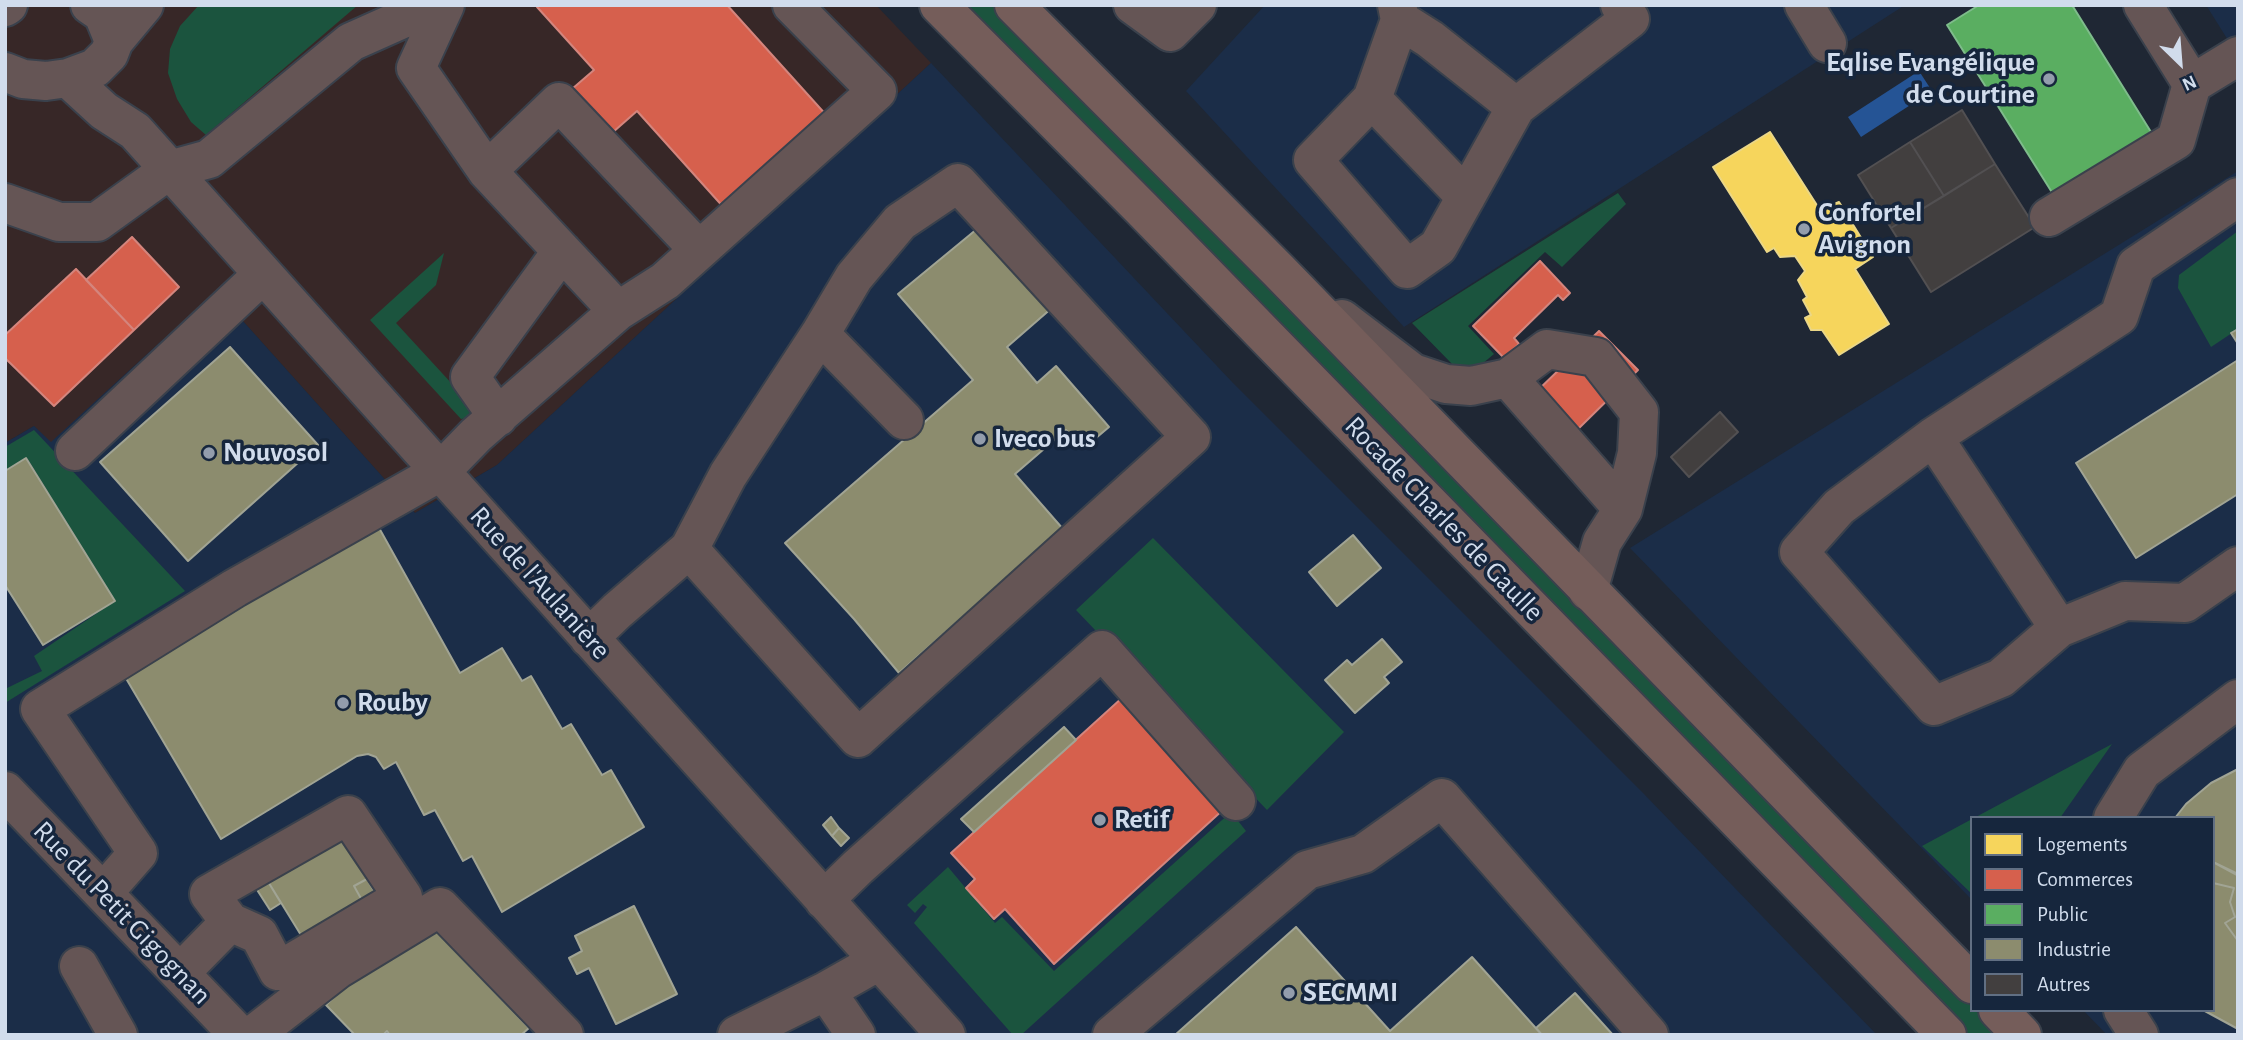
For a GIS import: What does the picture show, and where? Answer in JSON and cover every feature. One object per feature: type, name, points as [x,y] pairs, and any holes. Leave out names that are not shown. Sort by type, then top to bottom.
[{"type":"main road","name":"Rocade Charles de Gaulle","points":[[939,5],[1152,219],[1947,1035]]},
{"type":"main road","name":"Rocade Charles de Gaulle","points":[[1014,5],[1279,271],[1970,982]]},
{"type":"main road","points":[[2000,1012],[2022,1035]]},
{"type":"street","name":"Rue de l'Aulanière","points":[[90,5],[103,14],[135,131]]},
{"type":"street","points":[[5,72],[23,79],[46,80],[68,78],[95,68],[144,5]]},
{"type":"street","points":[[5,203],[59,222],[97,222],[169,170],[209,159],[351,42],[434,5]]},
{"type":"street","points":[[445,5],[416,68],[487,171],[618,311]]},
{"type":"street","points":[[104,892],[138,853],[40,709],[235,588],[440,472],[618,311],[665,281],[877,91],[792,5]]},
{"type":"street","points":[[1133,5],[1170,32],[1197,5]]},
{"type":"street","points":[[1516,107],[1399,13],[1372,99],[1313,160],[1407,269],[1438,247],[1516,107],[1630,19],[1620,5]]},
{"type":"street","points":[[1804,5],[1826,43]]},
{"type":"street","points":[[2143,5],[2192,84]]},
{"type":"street","points":[[2049,216],[2176,140],[2192,84],[2238,56]]},
{"type":"street","name":"Rue de l'Aulanière","points":[[68,78],[104,111],[135,131],[946,1035]]},
{"type":"street","points":[[1372,99],[1466,197]]},
{"type":"street","points":[[487,171],[559,102],[699,250]]},
{"type":"street","points":[[589,638],[689,549],[727,475],[820,334],[854,277],[900,222],[958,183],[1191,438],[859,738],[689,549]]},
{"type":"street","points":[[2238,198],[2136,266],[2119,316],[1933,437],[1839,507],[1799,552],[1934,706],[2001,678],[2059,628],[2125,601],[2185,603],[2238,566]]},
{"type":"street","points":[[498,417],[470,377],[562,251]]},
{"type":"street","points":[[1279,271],[1413,373],[1446,384],[1471,386],[1508,378],[1547,349],[1596,356],[1639,412],[1637,453],[1623,509],[1602,542],[1588,591]]},
{"type":"street","points":[[75,451],[262,275]]},
{"type":"street","points":[[820,334],[904,421]]},
{"type":"street","points":[[1508,378],[1623,509]]},
{"type":"street","points":[[1933,437],[2059,628]]},
{"type":"street","points":[[824,900],[1102,650],[1236,801]]},
{"type":"street","points":[[2114,816],[2142,771],[2238,699]]},
{"type":"street","name":"Rue du Petit Gigognan","points":[[5,791],[239,1035]]},
{"type":"street","points":[[1112,1035],[1307,870],[1363,854],[1441,797],[1648,1035]]},
{"type":"street","points":[[348,815],[403,897],[278,971],[259,935],[230,922],[209,894],[348,815]]},
{"type":"street","points":[[253,1035],[338,969],[440,907],[564,1035]]},
{"type":"street","points":[[180,973],[230,922]]},
{"type":"street","points":[[737,1035],[826,991],[879,961]]},
{"type":"street","points":[[79,966],[118,1035]]},
{"type":"street","points":[[826,991],[856,1035]]},
{"type":"street","points":[[2124,1012],[2139,1035]]},
{"type":"shaded area","points":[[5,5],[876,5],[931,63],[497,465],[415,513],[216,291],[51,443],[34,426],[5,443]]},
{"type":"shaded area","points":[[1265,5],[1905,5],[1404,327],[1186,91]]},
{"type":"shaded area","points":[[2206,5],[2238,5],[2238,56]]},
{"type":"shaded area","points":[[931,63],[1233,383],[1644,794],[1877,1035],[5,1035],[5,443],[34,426],[51,442],[216,291],[415,513],[497,465]]},
{"type":"shaded area","points":[[2238,171],[2238,1035],[2107,1035],[2085,1012],[2215,1012],[2215,816],[1970,816],[1970,898],[1630,548]]},
{"type":"green space","points":[[199,5],[358,5],[206,135],[191,122],[177,99],[168,73],[170,49],[180,26]]},
{"type":"green space","points":[[961,5],[995,5],[1970,1005],[1970,1012],[1977,1012],[1999,1035],[1967,1035]]},
{"type":"green space","points":[[1618,193],[1626,204],[1562,267],[1545,252],[1468,326],[1494,354],[1470,374],[1454,366],[1412,323]]},
{"type":"green space","points":[[2238,231],[2238,329],[2211,347],[2178,288],[2179,275]]},
{"type":"green space","points":[[444,253],[436,285],[396,323],[476,410],[468,418],[461,419],[370,320]]},
{"type":"green space","points":[[34,430],[185,591],[5,703],[5,689],[42,671],[34,656],[115,601],[27,458],[5,471],[5,447]]},
{"type":"green space","points":[[1153,538],[1344,732],[1267,810],[1076,610]]},
{"type":"green space","points":[[2112,744],[2061,816],[1978,816]]},
{"type":"green space","points":[[1231,812],[1246,831],[1021,1035],[1013,1035],[914,923],[927,907],[923,904],[915,913],[907,905],[948,867],[995,923],[1002,917],[1054,971]]},
{"type":"green space","points":[[1970,820],[1970,892],[1922,846]]},
{"type":"water","points":[[1919,71],[1932,91],[1861,137],[1848,117]]},
{"type":"building: Logements","name":"Confortel Avignon","points":[[1770,132],[1820,210],[1839,202],[1873,257],[1855,269],[1889,324],[1839,355],[1822,330],[1811,330],[1805,318],[1811,315],[1803,300],[1807,297],[1798,280],[1805,271],[1795,256],[1780,257],[1774,248],[1767,252],[1713,167]]},
{"type":"building: Commerces","points":[[727,5],[828,117],[726,210],[637,111],[612,133],[572,89],[594,70],[537,7]]},
{"type":"building: Commerces","points":[[132,237],[179,287],[134,330],[86,280]]},
{"type":"building: Commerces","points":[[1540,261],[1570,293],[1563,300],[1558,295],[1514,338],[1519,344],[1504,358],[1473,326]]},
{"type":"building: Commerces","points":[[76,269],[134,330],[54,406],[5,358],[5,335]]},
{"type":"building: Commerces","points":[[1599,331],[1638,370],[1572,435],[1533,395]]},
{"type":"building: Commerces","name":"Retif","points":[[1123,697],[1225,808],[1054,964],[1005,909],[994,919],[966,888],[975,879],[951,853]]},
{"type":"building: Public","name":"Eqlise Evangélique de Courtine","points":[[1979,5],[2072,5],[2151,132],[2053,194],[1947,25]]},
{"type":"building: Industrie","name":"Iveco bus","points":[[983,224],[1053,307],[1007,347],[1037,383],[1056,366],[1109,427],[1083,449],[1066,430],[1015,474],[1063,529],[899,673],[785,543],[973,380],[898,294]]},
{"type":"building: Industrie","points":[[2238,329],[2238,344],[2231,333]]},
{"type":"building: Industrie","name":"Nouvosol","points":[[230,347],[318,445],[188,561],[100,462]]},
{"type":"building: Industrie","points":[[2238,360],[2238,494],[2136,558],[2076,463]]},
{"type":"building: Industrie","points":[[26,458],[115,601],[43,645],[5,585],[5,471]]},
{"type":"building: Industrie","name":"Rouby","points":[[378,526],[460,673],[502,648],[522,681],[531,676],[562,729],[571,724],[602,775],[611,770],[644,827],[502,912],[472,856],[463,861],[435,810],[424,815],[396,762],[384,769],[376,757],[368,754],[357,756],[221,839],[124,675]]},
{"type":"building: Industrie","points":[[1353,535],[1381,568],[1337,606],[1309,572]]},
{"type":"building: Industrie","points":[[1382,639],[1402,662],[1384,677],[1389,683],[1355,713],[1325,680],[1347,660],[1352,665]]},
{"type":"building: Industrie","points":[[1064,727],[1076,740],[974,832],[961,819]]},
{"type":"building: Industrie","points":[[2238,769],[2237,875],[2215,863],[2215,816],[2177,816],[2186,804],[2211,783]]},
{"type":"building: Industrie","points":[[831,817],[839,828],[832,836],[823,825]]},
{"type":"building: Industrie","points":[[839,828],[849,838],[841,846],[832,836]]},
{"type":"building: Industrie","points":[[338,831],[367,879],[354,886],[364,904],[304,940],[264,875]]},
{"type":"building: Industrie","points":[[2215,863],[2238,874],[2238,941],[2225,923],[2235,917],[2230,902],[2234,888],[2215,883]]},
{"type":"building: Industrie","points":[[264,875],[281,903],[270,910],[252,882]]},
{"type":"building: Industrie","points":[[367,879],[377,896],[364,904],[354,886]]},
{"type":"building: Industrie","points":[[2215,883],[2234,888],[2230,902],[2235,917],[2225,923],[2238,941],[2238,1029],[2207,1012],[2215,1012]]},
{"type":"building: Industrie","points":[[634,906],[677,994],[616,1024],[589,968],[577,974],[569,958],[582,951],[575,936]]},
{"type":"building: Industrie","points":[[429,923],[529,1028],[521,1035],[390,1035],[387,1031],[383,1035],[355,1035],[326,1005],[373,959],[380,966]]},
{"type":"building: Industrie","name":"SECMMI","points":[[1296,927],[1390,1031],[1472,957],[1542,1035],[1175,1035]]},
{"type":"building: Industrie","points":[[1575,993],[1613,1035],[1542,1035],[1536,1028]]},
{"type":"building: Autres","points":[[1962,110],[1995,164],[1944,196],[1910,142]]},
{"type":"building: Autres","points":[[1910,142],[1944,196],[1891,228],[1858,175]]},
{"type":"building: Autres","points":[[1995,164],[2035,227],[1931,292],[1891,228]]},
{"type":"building: Autres","points":[[1720,412],[1738,432],[1689,477],[1671,457]]},
{"type":"place","name":"Eqlise Evangélique de Courtine","points":[[2049,79]]},
{"type":"place","name":"Confortel Avignon","points":[[1804,229]]},
{"type":"place","name":"Iveco bus","points":[[980,439]]},
{"type":"place","name":"Nouvosol","points":[[209,453]]},
{"type":"place","name":"Rouby","points":[[343,703]]},
{"type":"place","name":"Retif","points":[[1100,820]]},
{"type":"place","name":"SECMMI","points":[[1289,993]]}]
